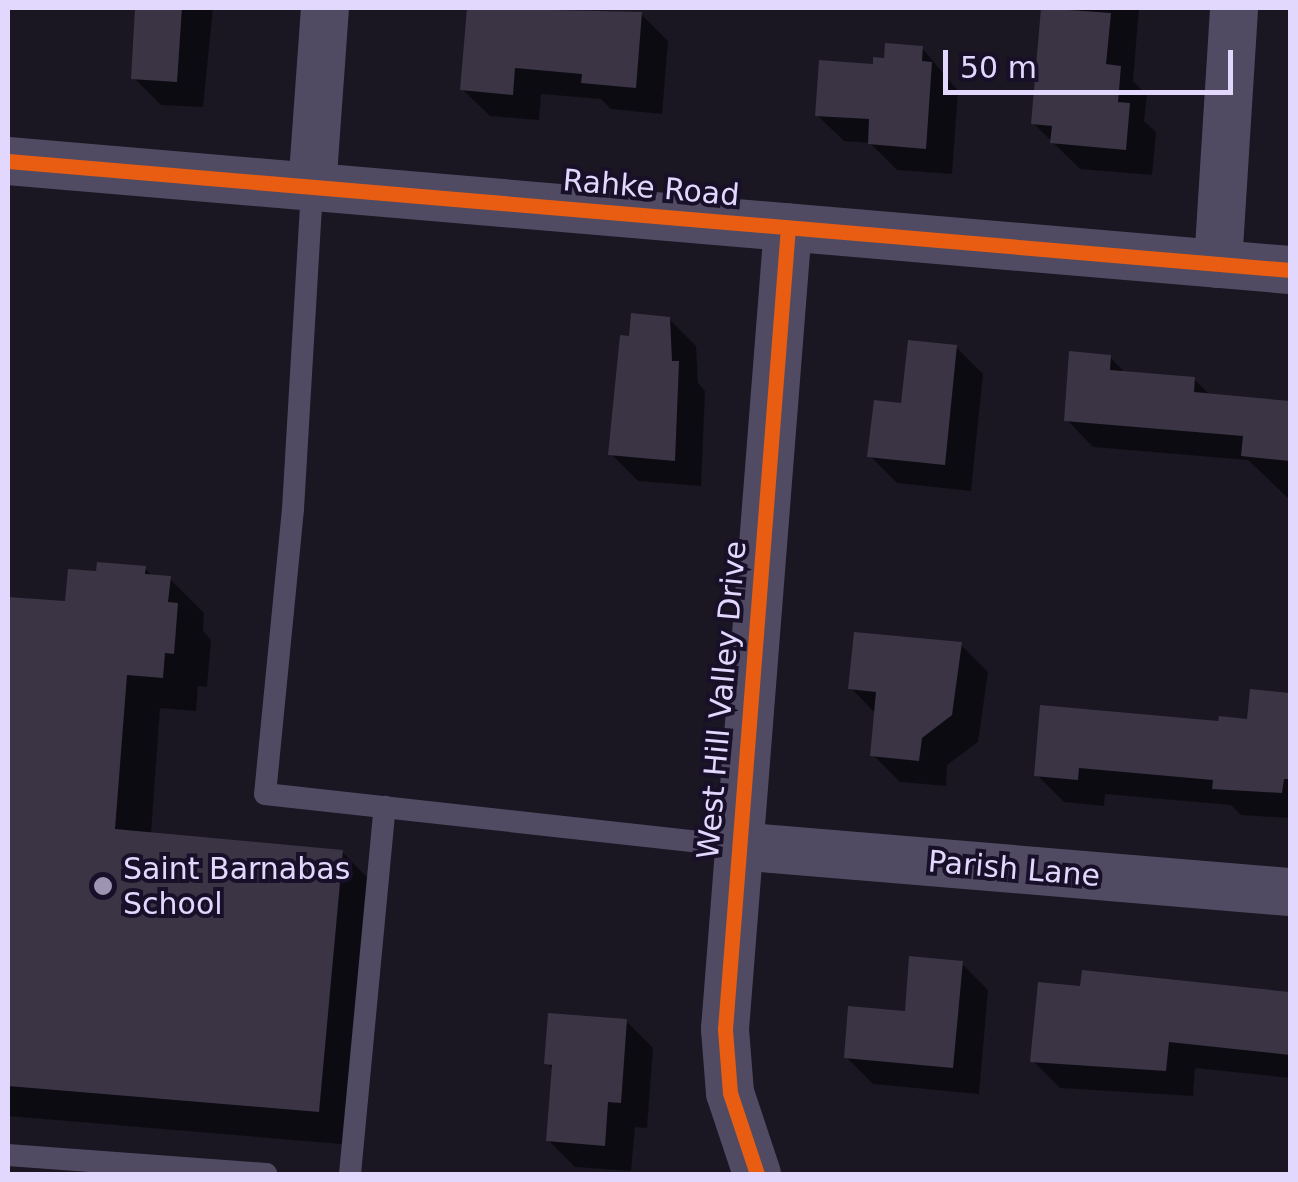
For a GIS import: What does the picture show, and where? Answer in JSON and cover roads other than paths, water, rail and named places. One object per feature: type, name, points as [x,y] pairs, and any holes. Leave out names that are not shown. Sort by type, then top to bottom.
[{"type":"street","points":[[312,189],[325,8]]},
{"type":"street","points":[[1218,264],[1234,8]]},
{"type":"street","name":"Rahke Road","points":[[8,162],[1290,270]]},
{"type":"street","name":"West Hill Valley Drive","points":[[757,1174],[730,1093],[725,1029],[788,227]]},
{"type":"street","name":"Parish Lane","points":[[737,846],[1290,892]]},
{"type":"lane","points":[[312,189],[293,508],[265,794],[737,846]]},
{"type":"lane","points":[[350,1174],[385,807]]},
{"type":"lane","points":[[8,1156],[266,1174]]},
{"type":"place","name":"Saint Barnabas School","points":[[103,886]]}]
